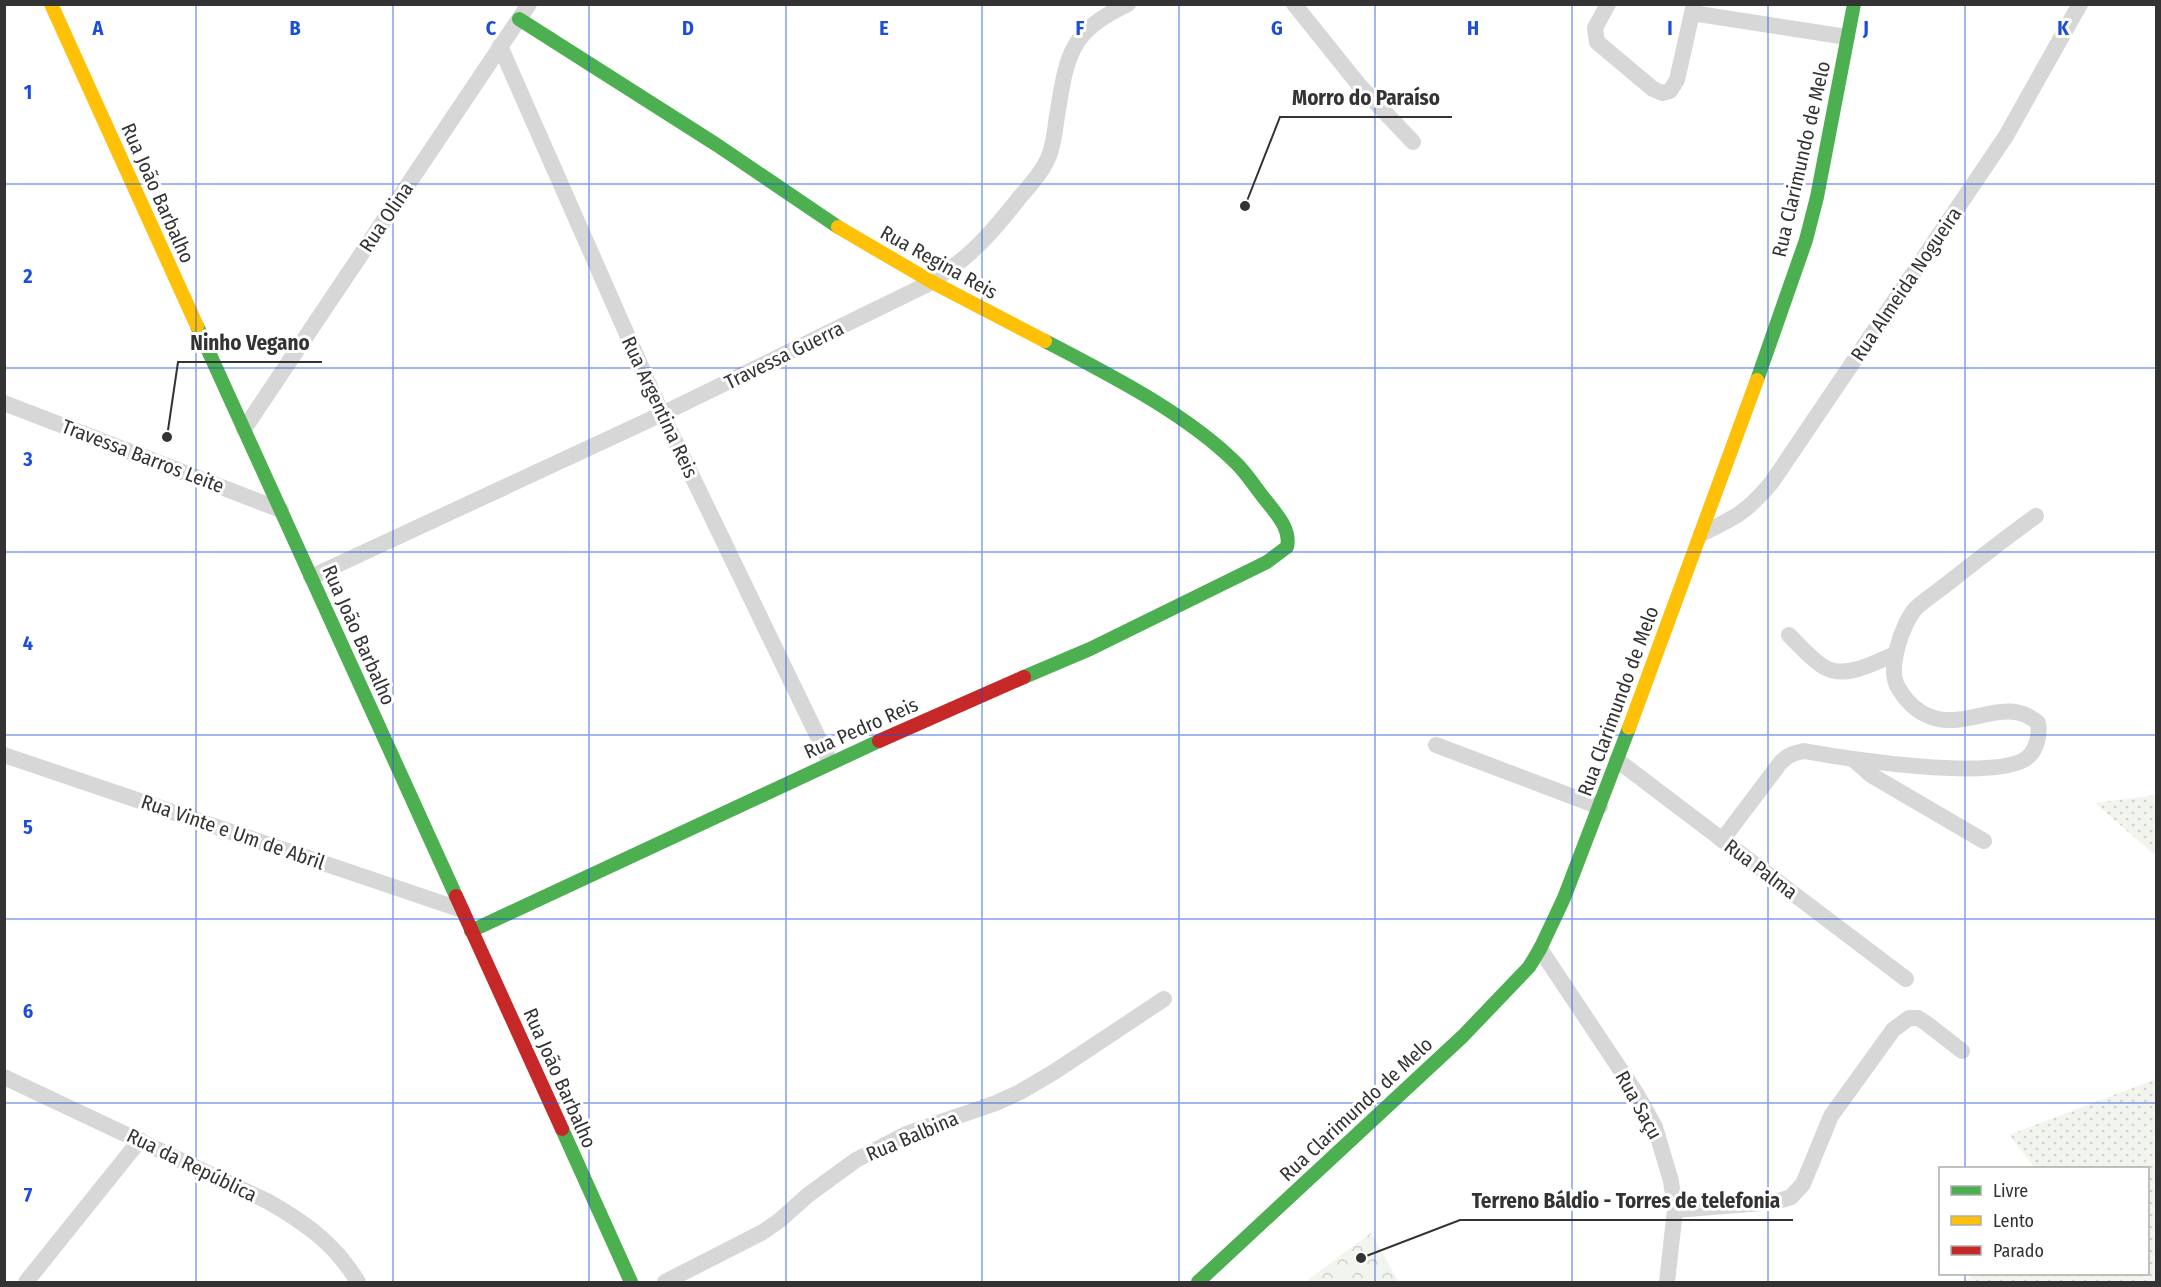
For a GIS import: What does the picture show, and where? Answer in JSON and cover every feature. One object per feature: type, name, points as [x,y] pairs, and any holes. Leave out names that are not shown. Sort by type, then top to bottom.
[{"type":"street","name":"Rua João Barbalho","points":[[51,4],[631,1282]]},
{"type":"street","name":"Travessa Guerra","points":[[311,577],[662,414],[932,282],[970,253],[1000,223],[1038,176],[1049,157],[1053,143],[1063,80],[1073,49],[1085,32],[1104,16],[1128,4]]},
{"type":"street","points":[[1294,4],[1359,85],[1413,142]]},
{"type":"street","points":[[1608,4],[1595,28],[1595,39],[1653,89],[1662,93],[1670,91],[1677,80],[1693,9],[1847,37]]},
{"type":"street","name":"Rua Clarimundo de Melo","points":[[1198,1282],[1463,1036],[1508,991],[1529,967],[1540,949],[1564,898],[1600,807],[1778,324],[1806,240],[1823,166],[1854,4]]},
{"type":"street","name":"Rua Almeida Nogueira","points":[[1701,534],[1738,516],[1756,501],[1772,482],[2006,136],[2080,4]]},
{"type":"street","name":"Rua Olina","points":[[244,429],[524,12]]},
{"type":"street","name":"Rua Regina Reis","points":[[524,12],[849,234],[932,282],[1159,404],[1216,445],[1237,464],[1280,518],[1289,538],[1287,547],[1267,562]]},
{"type":"street","name":"Rua Argentina Reis","points":[[500,46],[662,414],[830,762]]},
{"type":"street","name":"Travessa Barros Leite","points":[[4,403],[281,510]]},
{"type":"street","points":[[1722,840],[1787,756],[1804,752],[1933,768],[1997,767],[2017,763],[2028,757],[2035,747],[2040,732],[2038,723],[2030,715],[2010,711],[1957,721],[1936,718],[1920,712],[1907,701],[1896,685],[1895,654],[1915,609],[2036,516]]},
{"type":"street","name":"Rua Pedro Reis","points":[[471,931],[830,762],[1090,649],[1267,562]]},
{"type":"street","points":[[1789,635],[1826,669],[1837,671],[1855,670],[1895,654]]},
{"type":"street","points":[[1436,745],[1600,807]]},
{"type":"street","name":"Rua Vinte e Um de Abril","points":[[4,755],[462,910]]},
{"type":"street","points":[[1852,759],[1871,775],[1984,841]]},
{"type":"street","name":"Rua Palma","points":[[1617,760],[1906,979]]},
{"type":"street","name":"Rua Saçu","points":[[1540,949],[1636,1093],[1654,1127],[1671,1181],[1675,1210],[1667,1282]]},
{"type":"street","name":"Rua Balbina","points":[[665,1282],[763,1232],[856,1160],[906,1134],[996,1103],[1020,1092],[1164,999]]},
{"type":"street","points":[[1675,1210],[1775,1202],[1791,1197],[1803,1184],[1831,1116],[1893,1030],[1909,1018],[1918,1018],[1962,1051]]},
{"type":"street","name":"Rua da República","points":[[4,1077],[269,1202],[304,1222],[328,1242],[345,1261],[358,1282]]},
{"type":"street","points":[[26,1282],[140,1140]]},
{"type":"green space","points":[[2156,795],[2156,856],[2095,803]]},
{"type":"green space","points":[[2156,1079],[2156,1282],[1965,1282],[1972,1275],[2149,1275],[2149,1167],[2034,1167],[2009,1135]]},
{"type":"green space","points":[[1371,1233],[1399,1282],[1305,1282]]},
{"type":"traffic: fast","points":[[1757,380],[1806,240],[1817,197],[1854,4]]},
{"type":"traffic: fast","points":[[519,19],[717,145],[838,227]]},
{"type":"traffic: fast","points":[[197,326],[456,896]]},
{"type":"traffic: fast","points":[[1024,677],[1090,649],[1267,562],[1287,547],[1288,541],[1283,524],[1276,513],[1241,468],[1217,445],[1146,396],[1045,341]]},
{"type":"traffic: fast","points":[[1198,1282],[1463,1036],[1529,967],[1564,898],[1629,728]]},
{"type":"traffic: fast","points":[[471,931],[879,741]]},
{"type":"traffic: fast","points":[[562,1129],[631,1282]]},
{"type":"traffic: slow","points":[[51,4],[197,326]]},
{"type":"traffic: slow","points":[[838,227],[932,282],[1045,341]]},
{"type":"traffic: slow","points":[[1629,728],[1757,380]]},
{"type":"traffic: jam","points":[[879,741],[1024,677]]},
{"type":"traffic: jam","points":[[456,896],[562,1129]]},
{"type":"place","name":"Morro do Paraíso","points":[[1245,206]]},
{"type":"place","name":"Ninho Vegano","points":[[167,437]]},
{"type":"place","name":"Terreno Báldio - Torres de telefonia","points":[[1361,1258]]}]
